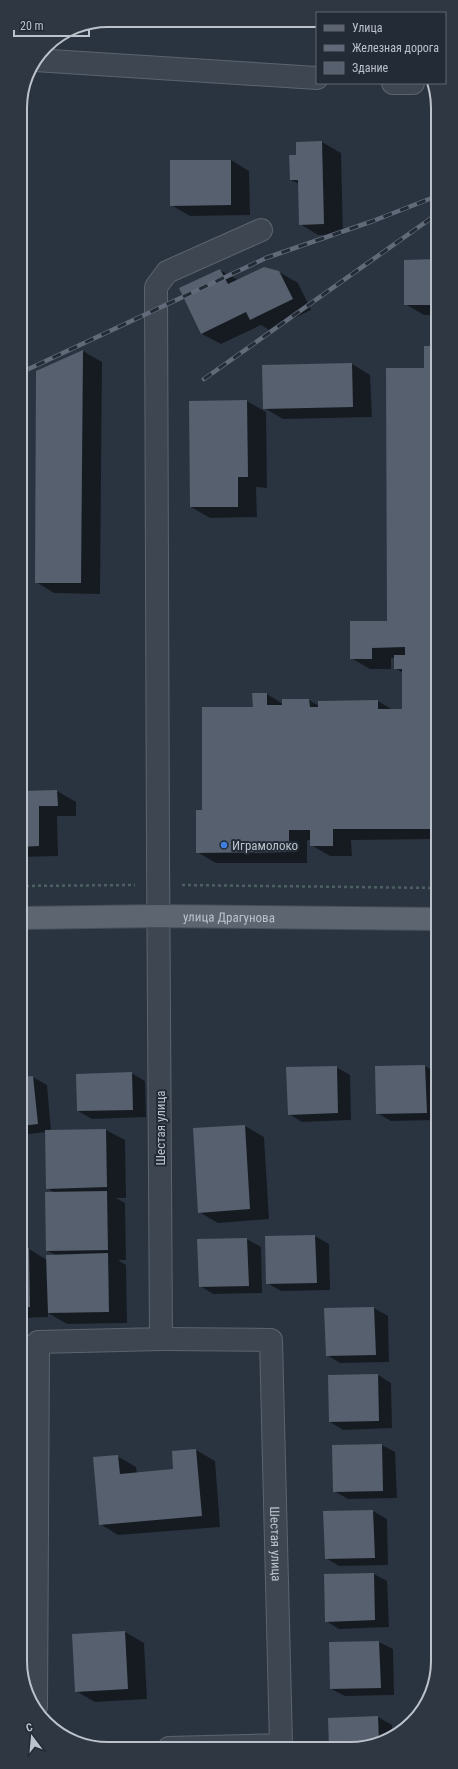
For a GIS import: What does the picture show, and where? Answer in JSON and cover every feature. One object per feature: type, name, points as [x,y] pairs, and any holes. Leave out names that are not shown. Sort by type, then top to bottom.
[{"type":"main road","name":"улица Драгунова","points":[[27,918],[159,916],[431,919]]},
{"type":"street","points":[[43,61],[316,78]]},
{"type":"street","name":"Шестая улица","points":[[161,1339],[156,287],[167,272],[260,230]]},
{"type":"street","name":"Шестая улица","points":[[36,1699],[38,1342],[161,1339],[272,1340],[281,1742]]},
{"type":"path","points":[[27,886],[158,885],[431,888]]},
{"type":"building","points":[[322,141],[324,224],[299,225],[298,180],[290,180],[289,155],[296,155],[296,142]]},
{"type":"building","points":[[170,160],[231,160],[231,205],[170,206]]},
{"type":"building","points":[[431,259],[431,305],[404,305],[404,260]]},
{"type":"building","points":[[264,267],[279,271],[293,299],[250,320],[246,312],[201,334],[179,288],[220,269],[228,284]]},
{"type":"building","points":[[424,346],[431,346],[431,829],[333,829],[333,846],[310,846],[310,830],[289,830],[289,852],[196,853],[196,810],[202,810],[202,707],[253,707],[252,693],[267,693],[267,705],[282,705],[282,699],[309,699],[310,707],[318,707],[318,701],[378,700],[378,709],[402,709],[402,669],[394,669],[394,655],[405,655],[405,647],[372,648],[372,659],[350,659],[350,621],[387,621],[386,368],[424,368]]},
{"type":"building","points":[[83,350],[81,583],[35,583],[36,371]]},
{"type":"building","points":[[352,363],[353,407],[263,409],[262,365]]},
{"type":"building","points":[[247,400],[248,477],[238,477],[238,507],[190,507],[189,401]]},
{"type":"building","points":[[57,790],[58,806],[39,806],[39,846],[27,847],[27,791]]},
{"type":"building","points":[[425,1065],[427,1113],[376,1114],[375,1066]]},
{"type":"building","points":[[337,1066],[338,1113],[288,1115],[286,1067]]},
{"type":"building","points":[[132,1072],[133,1110],[77,1111],[76,1074]]},
{"type":"building","points":[[27,1076],[33,1076],[38,1124],[27,1125]]},
{"type":"building","points":[[245,1125],[250,1209],[198,1213],[193,1128]]},
{"type":"building","points":[[106,1129],[107,1187],[46,1189],[45,1130]]},
{"type":"building","points":[[107,1191],[108,1250],[46,1251],[45,1192]]},
{"type":"building","points":[[315,1235],[317,1283],[266,1284],[265,1236]]},
{"type":"building","points":[[247,1238],[249,1286],[199,1287],[197,1239]]},
{"type":"building","points":[[27,1248],[29,1248],[30,1307],[27,1307]]},
{"type":"building","points":[[108,1253],[109,1312],[48,1313],[46,1255]]},
{"type":"building","points":[[374,1307],[376,1355],[326,1356],[324,1308]]},
{"type":"building","points":[[378,1374],[379,1421],[329,1422],[328,1375]]},
{"type":"building","points":[[382,1444],[383,1491],[333,1492],[332,1445]]},
{"type":"building","points":[[196,1449],[202,1516],[99,1525],[93,1457],[118,1455],[120,1474],[173,1469],[172,1451]]},
{"type":"building","points":[[373,1510],[375,1558],[325,1559],[323,1511]]},
{"type":"building","points":[[374,1573],[375,1620],[325,1622],[324,1574]]},
{"type":"building","points":[[125,1631],[128,1689],[75,1692],[72,1634]]},
{"type":"building","points":[[379,1641],[381,1688],[330,1689],[329,1642]]},
{"type":"building","points":[[378,1716],[379,1737],[361,1741],[329,1742],[328,1718]]},
{"type":"railway","points":[[27,370],[266,258],[373,221],[431,198]]},
{"type":"railway","points":[[204,379],[431,218]]},
{"type":"place","name":"Играмолоко","points":[[224,845]]}]
